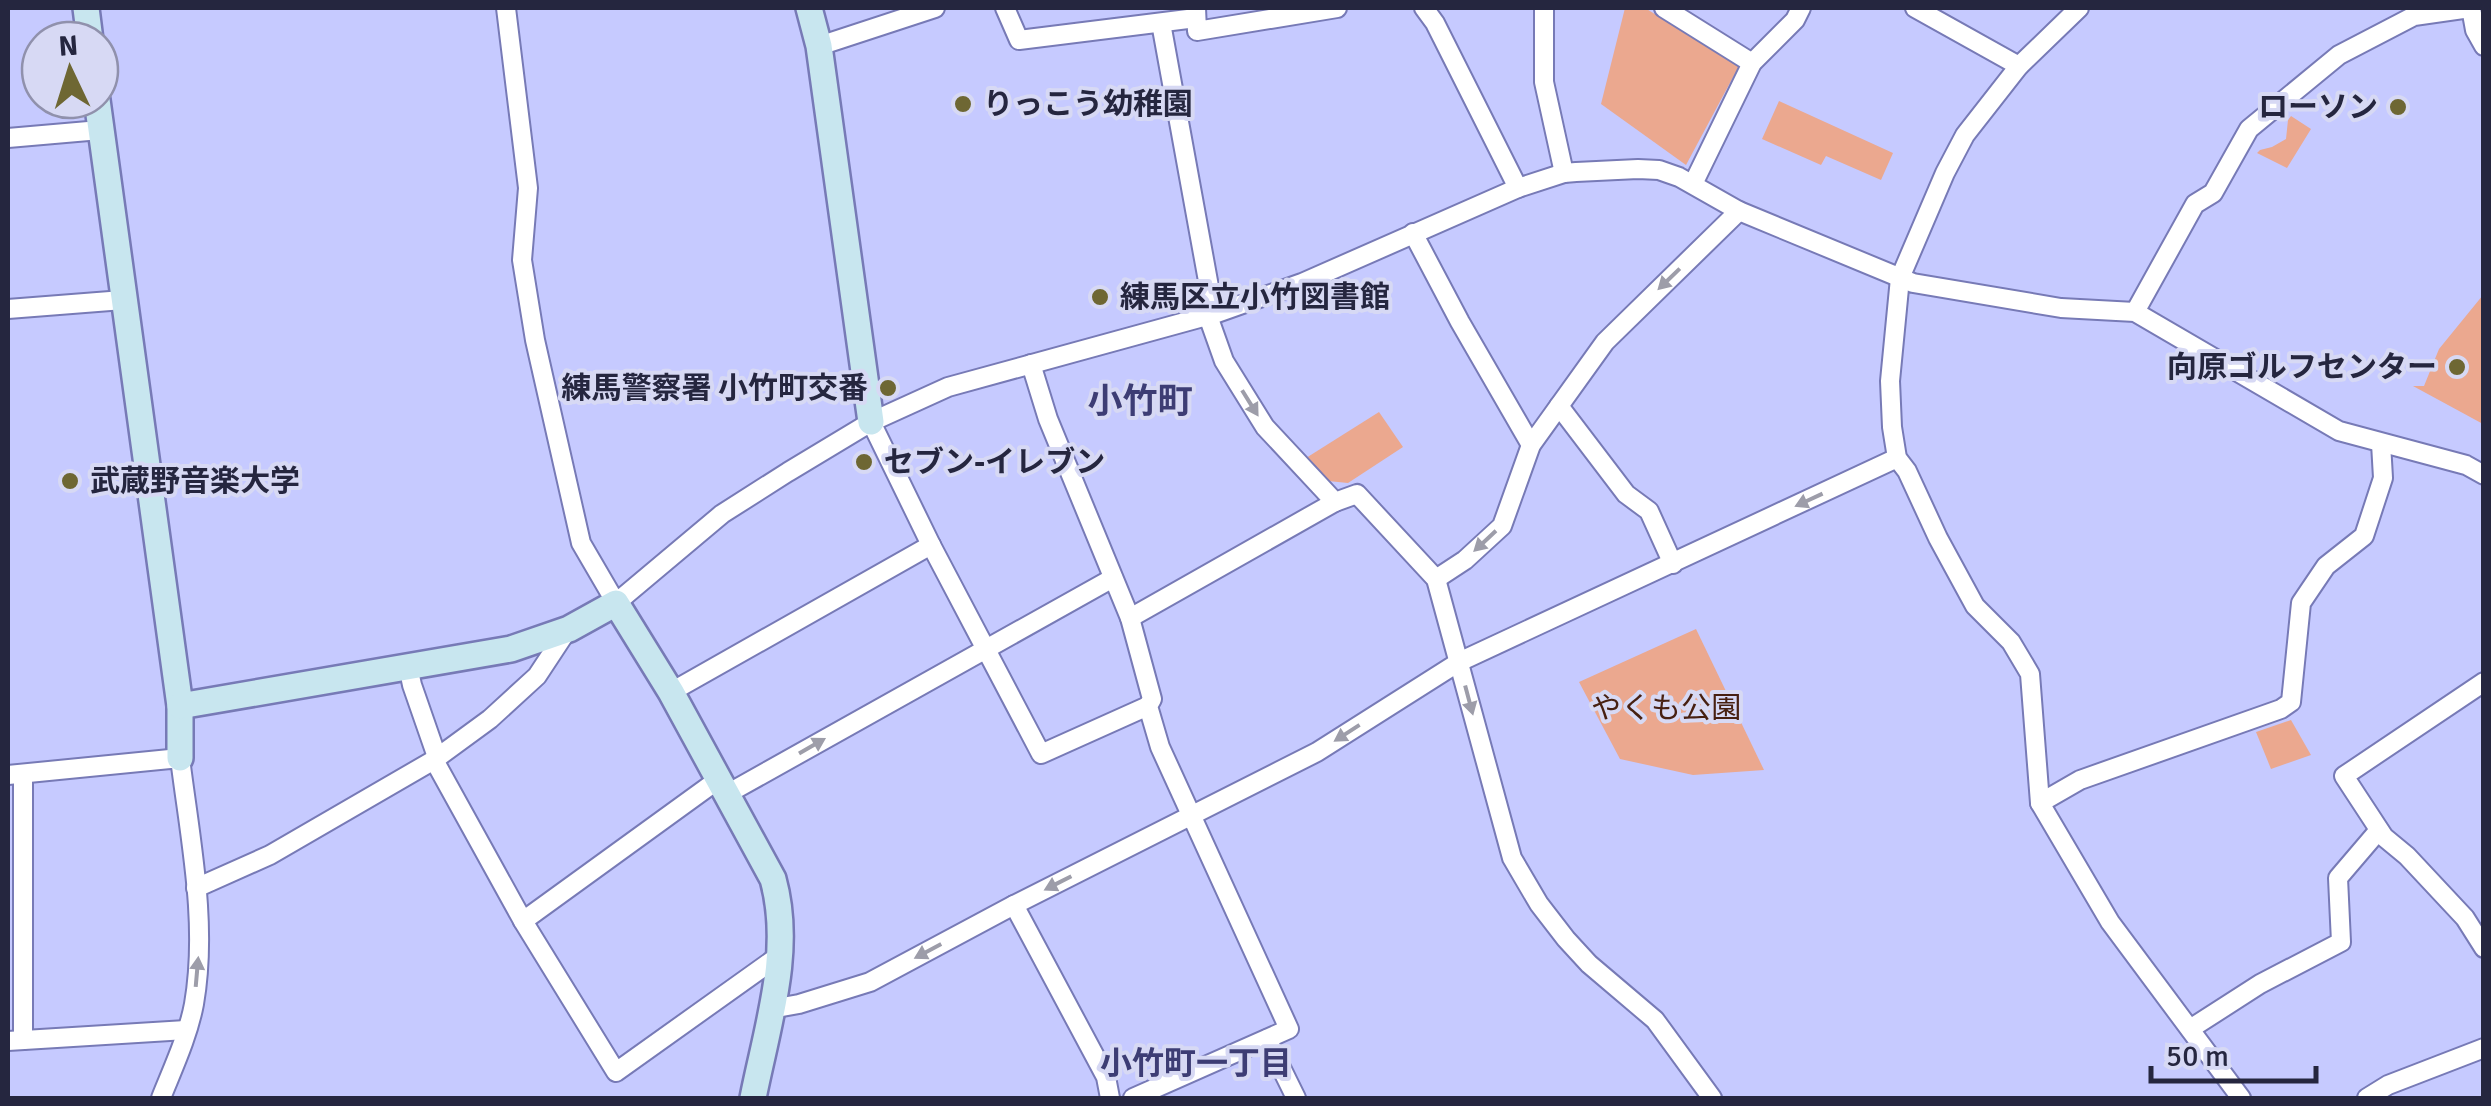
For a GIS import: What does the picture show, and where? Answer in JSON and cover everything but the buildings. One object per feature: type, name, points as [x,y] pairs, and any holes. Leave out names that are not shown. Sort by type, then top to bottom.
[{"type":"street","points":[[506,8],[528,188],[522,260],[535,340],[581,543],[723,786],[773,879],[780,902],[780,954],[753,1098]]},
{"type":"street","points":[[809,8],[819,46],[871,422],[1041,754],[1148,706],[1152,698],[1130,618],[1048,420],[1031,364]]},
{"type":"street","points":[[819,46],[935,8]]},
{"type":"street","points":[[1005,8],[1019,40],[1196,13],[1197,31],[1338,8]]},
{"type":"street","points":[[1424,8],[1518,188]]},
{"type":"street","points":[[1544,8],[1544,82],[1564,173]]},
{"type":"street","points":[[1664,8],[1752,63]]},
{"type":"street","points":[[1693,184],[1752,63],[1795,20],[1801,8]]},
{"type":"street","points":[[1916,8],[2019,66]]},
{"type":"street","points":[[2078,8],[2019,66],[1964,135],[1944,173],[1900,278],[1890,381],[1892,427],[1897,458],[1975,606],[2011,642],[2030,674],[2040,802],[2110,922],[2241,1098]]},
{"type":"street","points":[[2135,312],[2195,204],[2213,193],[2249,129],[2339,55],[2414,16],[2470,8],[2484,46]]},
{"type":"street","points":[[1150,18],[1211,315],[1224,361],[1266,427],[1336,502]]},
{"type":"street","points":[[99,120],[180,706],[180,758],[196,888],[199,964],[193,1007],[161,1098]]},
{"type":"street","points":[[8,138],[100,130]]},
{"type":"street","points":[[180,706],[511,649],[569,628],[616,603],[722,514],[871,422],[948,387],[1211,315],[1302,283],[1413,232],[1564,173],[1659,170],[1693,184],[1739,211],[1914,283],[2061,308],[2135,312],[2339,431],[2466,465],[2484,475]]},
{"type":"street","points":[[1436,579],[1465,560],[1502,526],[1532,444],[1606,342],[1739,211]]},
{"type":"street","points":[[1413,232],[1460,322],[1532,444]]},
{"type":"street","points":[[8,309],[124,300]]},
{"type":"street","points":[[1559,406],[1626,494],[1649,511],[1673,564]]},
{"type":"street","points":[[2040,802],[2080,780],[2291,702],[2300,602],[2326,566],[2364,536],[2383,478],[2382,442]]},
{"type":"street","points":[[771,1010],[870,982],[1014,904],[1317,752],[1459,662],[1897,458]]},
{"type":"street","points":[[1130,618],[1356,494],[1436,579],[1512,858],[1566,939],[1589,964],[1655,1020],[1712,1098]]},
{"type":"street","points":[[670,692],[931,545]]},
{"type":"street","points":[[523,921],[723,786],[1112,578]]},
{"type":"street","points":[[196,888],[270,855],[435,759],[537,676],[569,628]]},
{"type":"street","points":[[408,666],[435,759],[523,921],[616,1072],[780,954]]},
{"type":"street","points":[[2484,682],[2344,776],[2379,830],[2465,918],[2484,948]]},
{"type":"street","points":[[1133,1098],[1289,1029],[1190,817],[1160,747],[1148,706]]},
{"type":"street","points":[[180,758],[15,774],[16,1041],[186,1030]]},
{"type":"street","points":[[2190,1029],[2260,984],[2341,942],[2338,878],[2379,830]]},
{"type":"street","points":[[1014,904],[1106,1078],[1112,1098]]},
{"type":"street","points":[[1267,1040],[1296,1098]]},
{"type":"street","points":[[2367,1098],[2484,1048]]},
{"type":"green space","points":[[1625,8],[1645,8],[1739,66],[1686,165],[1601,104]]},
{"type":"green space","points":[[1779,101],[1893,153],[1881,180],[1826,156],[1821,165],[1762,139]]},
{"type":"green space","points":[[2291,116],[2311,129],[2287,168],[2257,153],[2286,139]]},
{"type":"green space","name":"向原ゴルフセンター","points":[[2483,295],[2483,424],[2413,386],[2424,386],[2439,349]]},
{"type":"green space","points":[[1379,412],[1403,447],[1348,483],[1328,481],[1306,458]]},
{"type":"green space","name":"やくも公園","points":[[1696,629],[1764,770],[1693,775],[1620,759],[1579,682]]},
{"type":"green space","points":[[2291,720],[2311,755],[2271,769],[2256,732]]},
{"type":"place","name":"りっこう幼稚園","points":[[963,104]]},
{"type":"place","name":"ローソン","points":[[2398,107]]},
{"type":"place","name":"練馬区立小竹図書館","points":[[1100,297]]},
{"type":"place","name":"向原ゴルフセンター","points":[[2457,367]]},
{"type":"place","name":"練馬警察署 小竹町交番","points":[[888,388]]},
{"type":"place","name":"セブン-イレブン","points":[[864,462]]},
{"type":"place","name":"武蔵野音楽大学","points":[[70,481]]},
{"type":"district","name":"小竹町","points":[[1140,401]]},
{"type":"district","name":"小竹町一丁目","points":[[1196,1063]]}]
